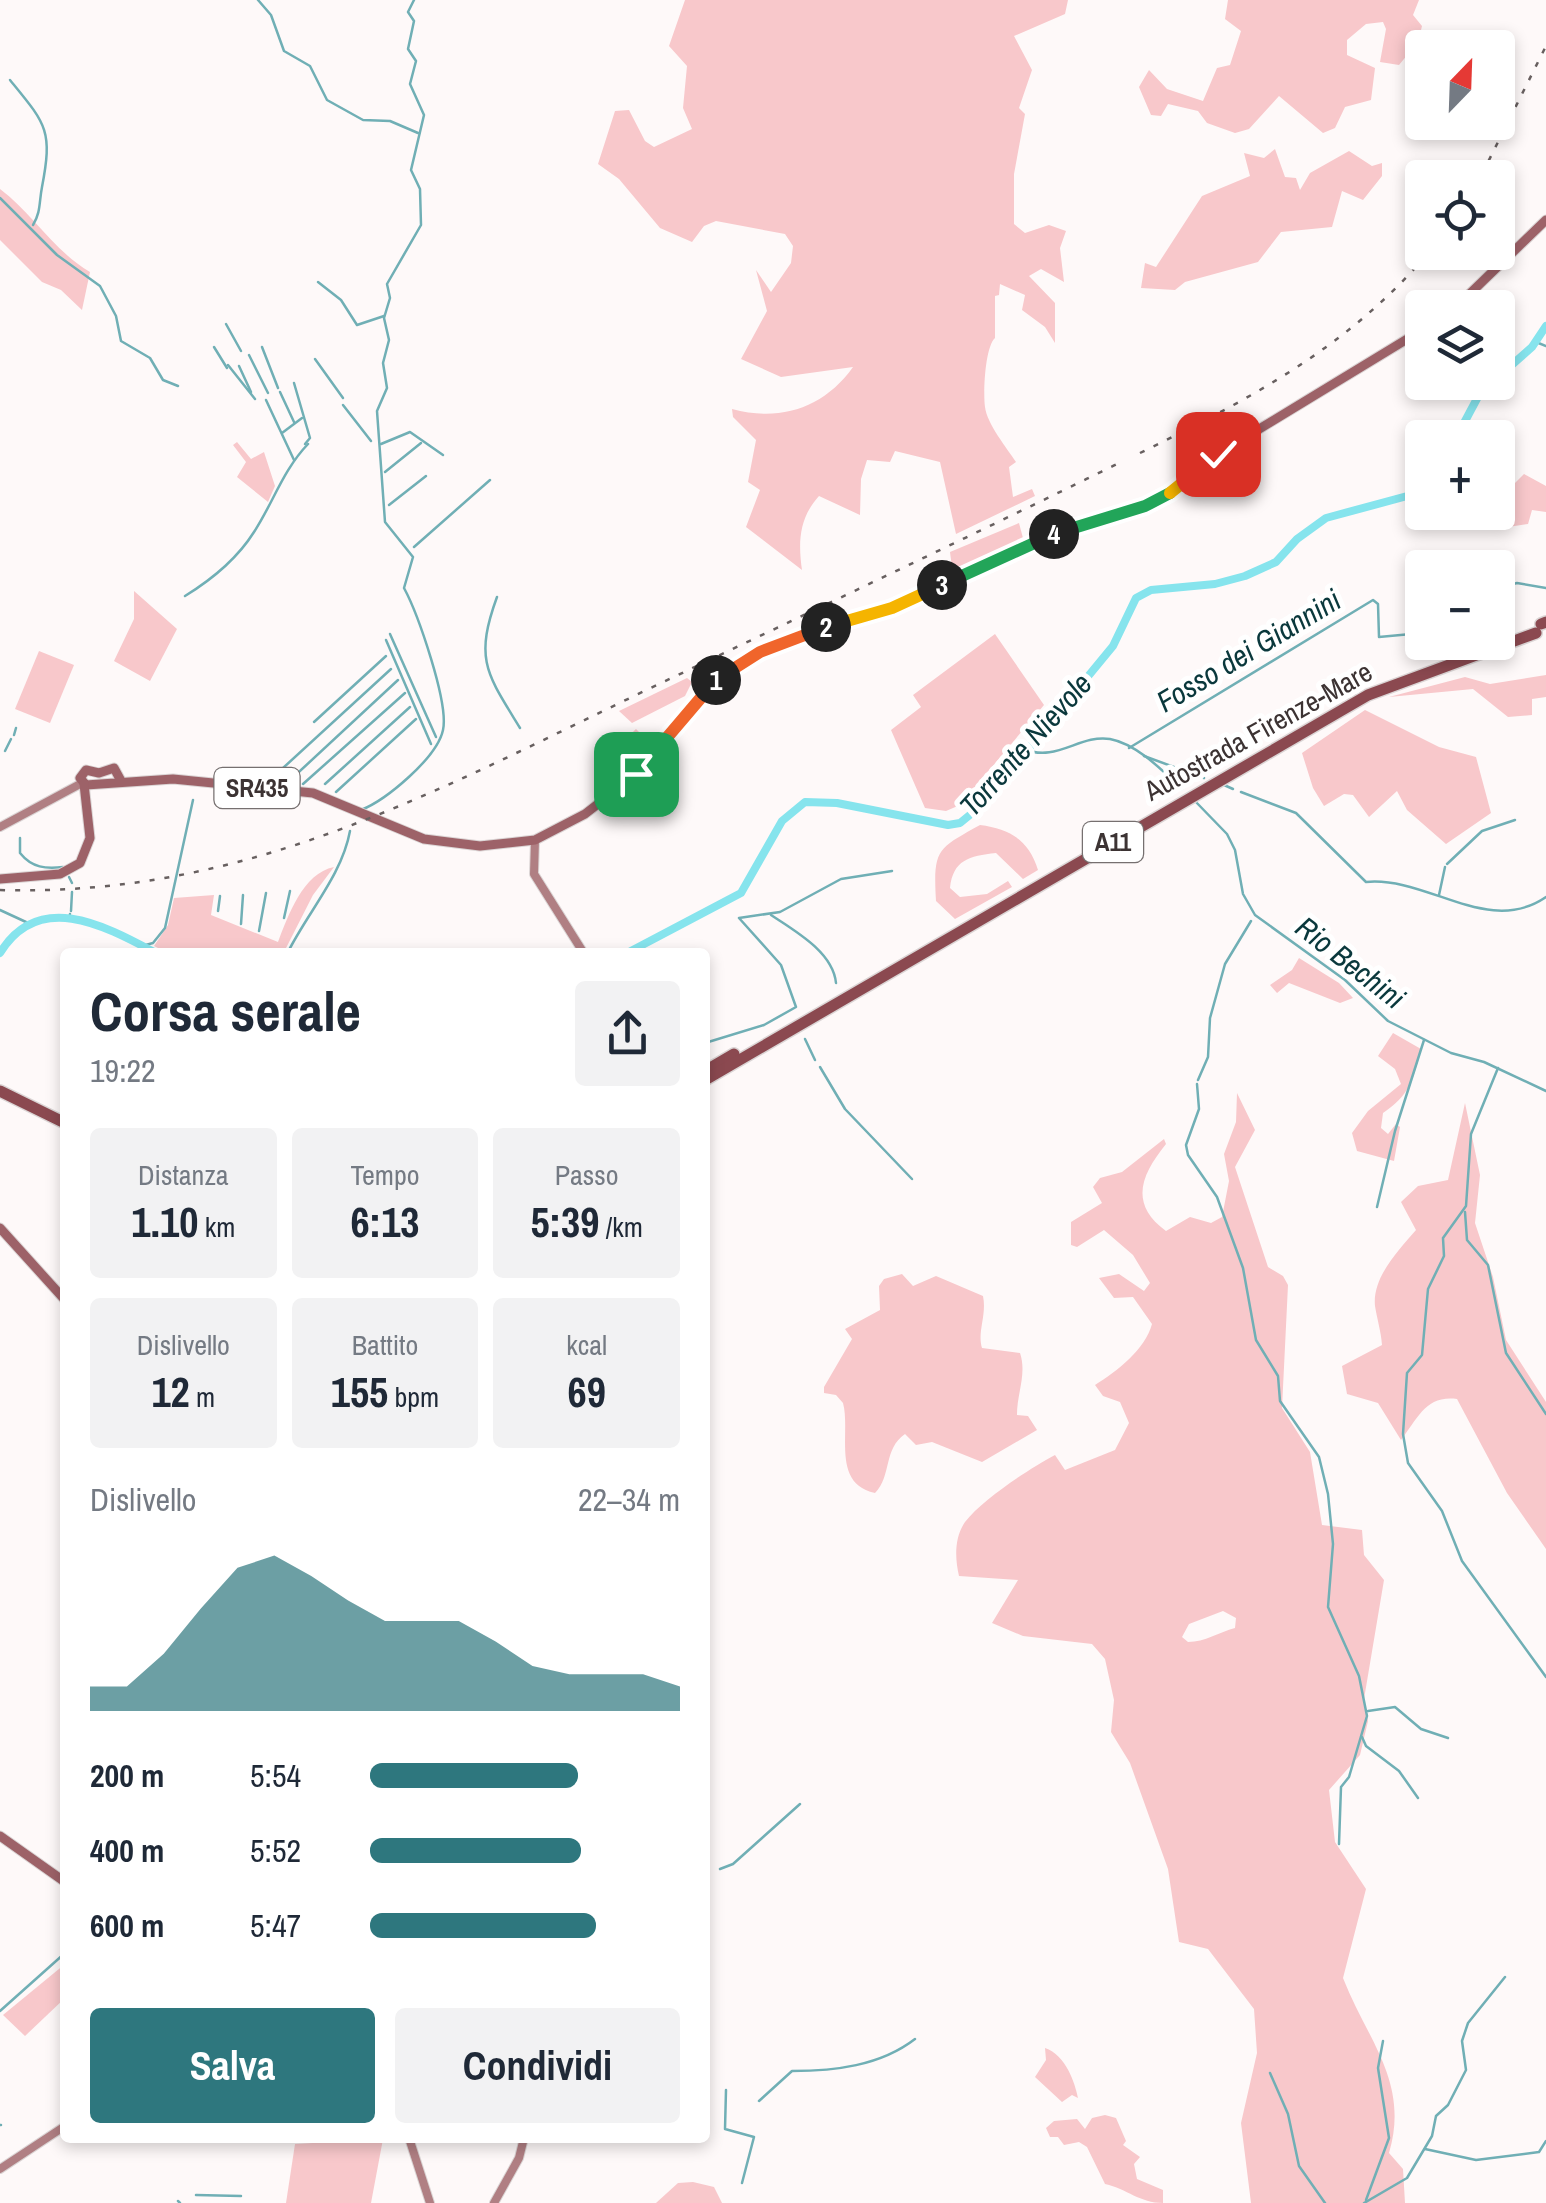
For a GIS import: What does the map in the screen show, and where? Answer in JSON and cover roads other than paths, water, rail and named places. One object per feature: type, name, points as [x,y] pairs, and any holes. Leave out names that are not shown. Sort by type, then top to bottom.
[{"type":"highway","name":"Autostrada Firenze-Mare","points":[[1515,635],[1541,627]]},
{"type":"highway","name":"Autostrada Firenze-Mare","points":[[710,1077],[1368,696],[1541,627]]},
{"type":"highway","name":"Autostrada Firenze-Mare","points":[[710,1068],[1352,696],[1447,660]]},
{"type":"highway","points":[[0,1094],[60,1124]]},
{"type":"main road","points":[[1474,290],[1546,220]]},
{"type":"main road","name":"SR435","points":[[0,827],[85,783],[120,776],[320,794],[401,832],[444,842],[488,846],[535,840],[586,814],[630,780],[706,690],[745,660],[805,633],[892,608],[1048,536],[1158,500],[1218,454],[1405,340]]},
{"type":"main road","points":[[0,879],[60,874],[80,863],[89,841],[85,783]]},
{"type":"main road","points":[[535,840],[532,865],[540,885],[581,948]]},
{"type":"main road","points":[[0,1228],[60,1294]]},
{"type":"main road","points":[[0,1836],[60,1878]]},
{"type":"main road","points":[[0,2169],[60,2129]]},
{"type":"main road","points":[[411,2143],[430,2203]]},
{"type":"main road","points":[[494,2203],[519,2158],[523,2143]]},
{"type":"waterway","points":[[258,0],[271,15],[284,51],[310,66],[327,100],[363,120],[390,121],[418,133]]},
{"type":"waterway","points":[[361,810],[409,777],[431,753],[443,730],[444,717],[424,637],[404,588],[413,557],[385,522],[377,411],[387,388],[383,363],[389,340],[384,318],[390,298],[387,284],[421,225],[420,189],[411,170],[424,115],[410,84],[416,61],[408,49],[414,21],[408,12],[414,0]]},
{"type":"waterway","points":[[10,80],[39,118],[46,140],[45,168],[33,225]]},
{"type":"waterway","points":[[0,198],[57,255],[100,286],[116,316],[121,341],[150,358],[163,380],[178,386]]},
{"type":"waterway","points":[[318,282],[341,300],[357,325],[384,316]]},
{"type":"waterway","points":[[226,324],[241,351]]},
{"type":"waterway","name":"Torrente Nievole","points":[[1515,362],[1532,347],[1546,326]]},
{"type":"waterway","points":[[1536,342],[1546,346]]},
{"type":"waterway","points":[[214,347],[227,368]]},
{"type":"waterway","points":[[262,347],[278,388]]},
{"type":"waterway","points":[[249,355],[268,393]]},
{"type":"waterway","points":[[315,359],[343,398]]},
{"type":"waterway","points":[[228,365],[255,399]]},
{"type":"waterway","points":[[239,366],[251,392]]},
{"type":"waterway","points":[[294,383],[310,438],[305,444]]},
{"type":"waterway","points":[[280,392],[294,422]]},
{"type":"waterway","points":[[266,400],[294,460]]},
{"type":"waterway","name":"Torrente Nievole","points":[[1466,420],[1476,400]]},
{"type":"waterway","points":[[343,405],[371,441]]},
{"type":"waterway","points":[[282,433],[302,418]]},
{"type":"waterway","points":[[381,444],[410,432],[443,455]]},
{"type":"waterway","points":[[385,472],[421,443]]},
{"type":"waterway","points":[[185,596],[240,551],[308,444]]},
{"type":"waterway","points":[[389,505],[426,476]]},
{"type":"waterway","points":[[414,547],[490,480]]},
{"type":"waterway","name":"Torrente Nievole","points":[[637,948],[741,893],[782,821],[805,802],[837,803],[948,825],[960,823],[982,805],[1113,646],[1136,598],[1151,590],[1215,584],[1245,576],[1276,562],[1297,539],[1326,518],[1405,497]]},
{"type":"waterway","name":"Fosso dei Giannini","points":[[1515,584],[1546,588]]},
{"type":"waterway","points":[[497,597],[485,652],[492,679],[520,728]]},
{"type":"waterway","name":"Fosso dei Giannini","points":[[1129,748],[1373,600],[1378,604],[1379,637],[1405,635]]},
{"type":"waterway","points":[[390,634],[436,737]]},
{"type":"waterway","points":[[386,640],[431,744]]},
{"type":"waterway","points":[[314,722],[386,656]]},
{"type":"waterway","points":[[271,779],[391,669]]},
{"type":"waterway","points":[[287,783],[398,680]]},
{"type":"waterway","points":[[303,784],[405,693]]},
{"type":"waterway","points":[[325,784],[410,707]]},
{"type":"waterway","points":[[336,792],[416,719]]},
{"type":"waterway","points":[[14,735],[16,728]]},
{"type":"waterway","points":[[5,751],[11,739]]},
{"type":"waterway","points":[[1024,749],[1047,753],[1088,740],[1110,739],[1140,752],[1182,789]]},
{"type":"waterway","points":[[1144,756],[1204,778]]},
{"type":"waterway","points":[[1224,785],[1233,789]]},
{"type":"waterway","points":[[1241,792],[1296,813],[1366,882],[1412,887],[1502,911],[1524,908],[1546,897]]},
{"type":"waterway","points":[[142,946],[153,943],[165,928],[193,800]]},
{"type":"waterway","name":"Rio Bechini","points":[[1194,800],[1227,834],[1235,850],[1243,894],[1255,915],[1345,980],[1388,1021],[1451,1053],[1484,1062],[1546,1091]]},
{"type":"waterway","points":[[1447,864],[1482,831],[1515,820]]},
{"type":"waterway","points":[[290,948],[340,863],[350,831]]},
{"type":"waterway","points":[[20,838],[20,853],[29,862],[63,867]]},
{"type":"waterway","points":[[1439,895],[1445,867]]},
{"type":"waterway","points":[[710,1041],[764,1025],[796,1007],[781,965],[739,918],[780,912],[841,879],[892,871]]},
{"type":"waterway","points":[[69,877],[72,883]]},
{"type":"waterway","points":[[284,918],[290,891]]},
{"type":"waterway","points":[[71,911],[72,892]]},
{"type":"waterway","points":[[259,931],[266,893]]},
{"type":"waterway","points":[[241,924],[243,895]]},
{"type":"waterway","points":[[218,911],[220,896]]},
{"type":"waterway","points":[[0,910],[26,922]]},
{"type":"waterway","name":"Torrente Nievole","points":[[69,919],[70,914]]},
{"type":"waterway","points":[[771,915],[820,952],[836,983]]},
{"type":"waterway","name":"Torrente Nievole","points":[[0,953],[15,934],[52,918],[92,924],[146,948]]},
{"type":"waterway","points":[[1198,1080],[1208,1057],[1210,1018],[1225,964],[1251,921]]},
{"type":"waterway","points":[[805,1039],[815,1060]]},
{"type":"waterway","points":[[1377,1207],[1395,1131],[1424,1040]]},
{"type":"waterway","points":[[820,1067],[845,1109],[912,1179]]},
{"type":"waterway","points":[[1498,1068],[1471,1134],[1466,1206],[1443,1238],[1444,1256],[1428,1289],[1422,1355],[1407,1373],[1403,1434],[1408,1463],[1442,1511],[1462,1561],[1546,1677]]},
{"type":"waterway","points":[[1197,1084],[1199,1109],[1186,1145],[1188,1155],[1217,1197],[1243,1268],[1256,1340],[1278,1376],[1280,1401],[1319,1457],[1328,1494],[1333,1544],[1328,1607],[1359,1676],[1367,1716],[1349,1777],[1341,1787],[1339,1844]]},
{"type":"waterway","points":[[1465,1212],[1467,1240],[1488,1265],[1506,1353],[1546,1414]]},
{"type":"waterway","points":[[1368,1711],[1395,1707],[1421,1729],[1448,1738]]},
{"type":"waterway","points":[[1362,1737],[1366,1746],[1399,1771],[1418,1798]]},
{"type":"waterway","points":[[720,1869],[733,1864],[800,1804]]},
{"type":"waterway","points":[[0,2011],[60,1957]]},
{"type":"waterway","points":[[1364,2203],[1407,2178],[1432,2136],[1436,2116],[1448,2105],[1466,2070],[1462,2041],[1468,2023],[1505,1977]]},
{"type":"waterway","points":[[759,2101],[792,2071],[872,2061],[915,2039]]},
{"type":"waterway","points":[[1366,2200],[1389,2138],[1378,2068],[1383,2041]]},
{"type":"waterway","points":[[1270,2073],[1288,2114],[1299,2166],[1325,2203]]},
{"type":"waterway","points":[[726,2090],[725,2129],[754,2137],[742,2183]]},
{"type":"waterway","points":[[1425,2149],[1476,2160],[1539,2152],[1546,2141]]},
{"type":"waterway","points":[[196,2195],[241,2196]]},
{"type":"railway","points":[[1489,160],[1546,46]]},
{"type":"railway","points":[[1140,453],[1296,368],[1366,316],[1413,270]]},
{"type":"railway","points":[[0,890],[91,887],[178,876],[261,856],[341,829],[498,762],[1121,462]]}]
